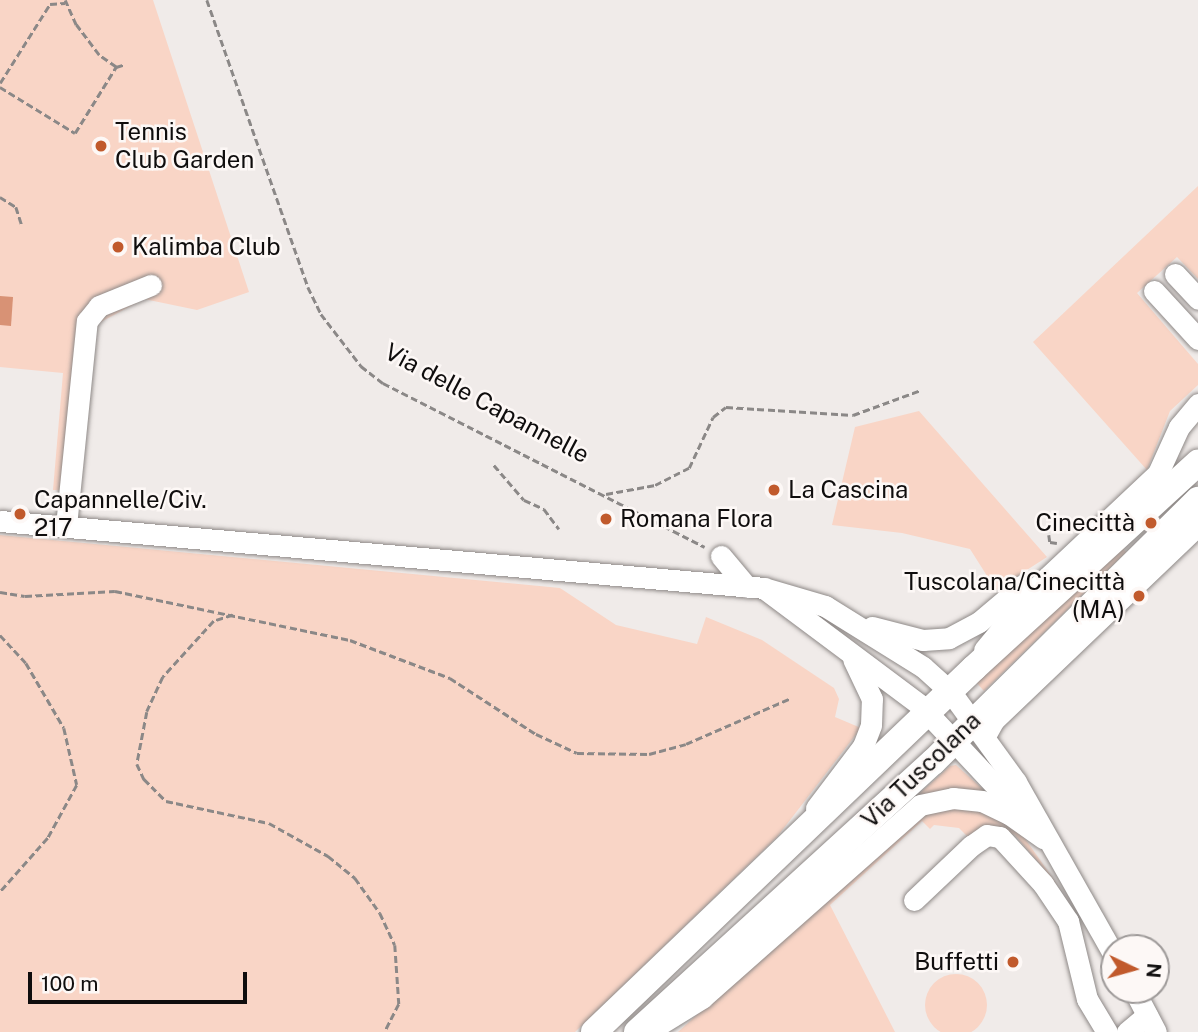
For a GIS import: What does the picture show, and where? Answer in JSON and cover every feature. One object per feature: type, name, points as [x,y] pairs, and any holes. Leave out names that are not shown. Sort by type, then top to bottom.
[{"type":"main road","name":"Via Tuscolana","points":[[594,1032],[974,668],[1198,463]]},
{"type":"main road","name":"Via Tuscolana","points":[[637,1032],[954,739],[979,728],[1198,500]]},
{"type":"street","points":[[1175,274],[1198,299]]},
{"type":"street","points":[[66,526],[87,321],[99,306],[151,285]]},
{"type":"street","points":[[1154,291],[1198,339]]},
{"type":"street","name":"Via Tuscolana","points":[[974,668],[1001,625],[1056,568],[1158,473],[1179,427],[1198,404]]},
{"type":"street","points":[[0,521],[755,588],[825,606],[892,633],[938,640],[967,630],[1022,586],[1056,568]]},
{"type":"street","name":"Via Tuscolana","points":[[979,728],[1000,715],[1194,536]]},
{"type":"street","points":[[721,556],[755,588],[848,651],[928,712],[1047,842]]},
{"type":"street","points":[[825,606],[923,667],[950,691],[979,728],[1102,934]]},
{"type":"street","points":[[785,850],[869,732],[872,699],[848,651]]},
{"type":"street","name":"Via Tuscolana","points":[[647,1032],[702,998],[920,805],[953,798],[982,801],[1009,814],[1047,842]]},
{"type":"street","points":[[914,900],[971,846],[987,835],[1000,837],[1043,884],[1068,922],[1087,999],[1107,1032]]},
{"type":"street","points":[[1127,1032],[1151,1023],[1141,1004]]},
{"type":"path","name":"Via delle Capannelle","points":[[206,0],[308,287],[341,343],[383,383],[606,494],[721,556]]},
{"type":"path","points":[[116,67],[99,55],[65,2],[50,4],[0,85],[75,133],[116,67],[127,64]]},
{"type":"path","points":[[0,197],[16,207],[22,226]]},
{"type":"path","points":[[606,494],[655,485],[682,472],[696,456],[713,417],[726,407],[853,415],[921,390]]},
{"type":"path","points":[[494,465],[524,500],[544,509],[559,529]]},
{"type":"path","points":[[1049,535],[1050,542],[1057,543]]},
{"type":"path","points":[[0,592],[24,596],[115,591],[350,640],[440,674],[536,734],[577,753],[649,754],[686,744],[791,698]]},
{"type":"path","points":[[237,615],[214,621],[163,677],[147,712],[137,764],[144,779],[166,801],[269,823],[328,856],[355,878],[395,945],[399,1004],[385,1032]]},
{"type":"path","points":[[0,635],[26,663],[64,728],[78,785],[48,838],[0,892]]},
{"type":"shaded area","name":"Tennis Club Garden","points":[[0,0],[153,0],[249,292],[197,310],[144,299],[97,324],[69,491],[53,490],[63,373],[0,367]]},
{"type":"shaded area","points":[[1198,186],[1198,279],[1177,257],[1137,293],[1198,364],[1198,385],[1170,411],[1147,470],[1033,342]]},
{"type":"shaded area","points":[[0,296],[13,297],[11,326],[0,325]]},
{"type":"shaded area","points":[[919,411],[1047,557],[996,590],[970,549],[902,533],[832,525],[855,427]]},
{"type":"shaded area","points":[[0,535],[560,588],[616,625],[697,644],[706,617],[762,640],[834,688],[839,699],[835,717],[861,728],[777,837],[575,1032],[0,1032]]},
{"type":"shaded area","points":[[1121,547],[1126,552],[984,691],[975,681]]},
{"type":"shaded area","points":[[956,765],[985,791],[911,801],[950,766]]},
{"type":"shaded area","points":[[937,808],[984,809],[1021,833],[1059,887],[1014,834],[1009,839],[968,837],[959,828],[934,825],[930,829],[922,821],[830,905],[895,1032],[678,1032],[909,821]]},
{"type":"shaded area","points":[[956,974],[968,976],[978,983],[985,993],[985,1017],[978,1027],[968,1034],[956,1036],[944,1034],[934,1027],[927,1017],[925,1005],[927,993],[934,983],[944,976]]},
{"type":"place","name":"Tennis Club Garden","points":[[101,146]]},
{"type":"place","name":"Kalimba Club","points":[[118,247]]},
{"type":"place","name":"La Cascina","points":[[774,490]]},
{"type":"place","name":"Capannelle/Civ. 217","points":[[20,514]]},
{"type":"place","name":"Romana Flora","points":[[606,519]]},
{"type":"place","name":"Cinecittà","points":[[1151,523]]},
{"type":"place","name":"Tuscolana/Cinecittà (MA)","points":[[1139,596]]},
{"type":"place","name":"Buffetti","points":[[1013,962]]}]
